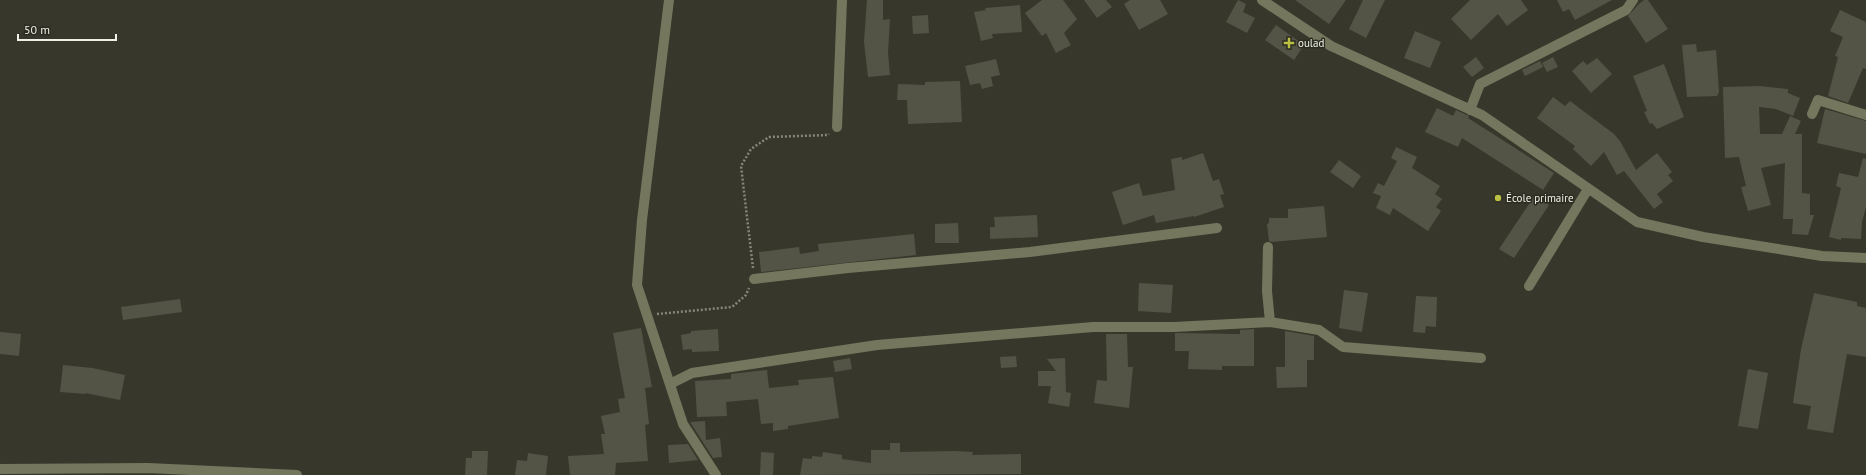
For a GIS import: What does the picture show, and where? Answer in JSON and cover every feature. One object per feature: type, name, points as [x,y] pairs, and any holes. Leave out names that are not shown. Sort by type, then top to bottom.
[{"type":"street","points":[[669,0],[642,220],[637,285],[683,424],[716,475]]},
{"type":"street","points":[[837,127],[842,0]]},
{"type":"street","points":[[1262,0],[1331,46],[1482,115],[1637,222],[1703,237],[1822,256],[1865,255]]},
{"type":"street","points":[[1470,110],[1480,84],[1626,10],[1633,0]]},
{"type":"street","points":[[1812,114],[1818,100],[1866,115]]},
{"type":"street","points":[[1529,286],[1588,189]]},
{"type":"street","points":[[754,279],[848,268],[1030,252],[1217,228]]},
{"type":"street","points":[[1268,247],[1267,291],[1270,322]]},
{"type":"street","points":[[670,384],[692,372],[877,345],[1092,327],[1174,326],[1270,322],[1319,330],[1343,347],[1481,358]]},
{"type":"street","points":[[0,469],[148,468],[296,475]]},
{"type":"path","points":[[647,315],[732,307],[746,295],[754,279],[741,166],[751,149],[769,137],[828,136],[837,127]]},
{"type":"building","points":[[867,0],[883,0],[883,20],[890,19],[888,53],[890,75],[868,77],[864,42]]},
{"type":"building","points":[[1042,0],[1063,0],[1077,19],[1064,33],[1071,45],[1056,53],[1046,33],[1042,36],[1025,13]]},
{"type":"building","points":[[1084,0],[1106,0],[1112,7],[1097,18]]},
{"type":"building","points":[[1130,0],[1160,0],[1168,14],[1139,30],[1124,4]]},
{"type":"building","points":[[1238,0],[1246,4],[1243,12],[1255,18],[1247,33],[1226,22]]},
{"type":"building","points":[[1295,0],[1346,0],[1329,24]]},
{"type":"building","points":[[1363,0],[1385,0],[1366,38],[1349,29]]},
{"type":"building","points":[[1470,0],[1521,0],[1528,10],[1507,26],[1498,14],[1471,40],[1451,19]]},
{"type":"building","points":[[1557,0],[1612,0],[1575,20],[1569,9],[1563,12]]},
{"type":"building","points":[[1644,0],[1648,0],[1668,29],[1646,43],[1628,16]]},
{"type":"building","points":[[1020,5],[1022,32],[992,34],[993,38],[981,41],[974,12],[986,10],[985,8]]},
{"type":"building","points":[[1840,10],[1866,22],[1866,69],[1863,68],[1848,103],[1828,96],[1838,57],[1835,56],[1843,37],[1830,31]]},
{"type":"building","points":[[928,15],[929,33],[913,34],[912,16]]},
{"type":"building","points":[[1276,25],[1304,45],[1294,60],[1265,40]]},
{"type":"building","points":[[1415,31],[1441,42],[1430,68],[1404,58]]},
{"type":"building","points":[[1696,44],[1697,52],[1716,50],[1719,92],[1717,96],[1687,97],[1682,45]]},
{"type":"building","points":[[1476,57],[1484,68],[1472,77],[1463,67]]},
{"type":"building","points":[[1553,57],[1558,67],[1547,72],[1542,63]]},
{"type":"building","points":[[1597,58],[1612,74],[1591,93],[1572,71],[1583,61],[1587,65]]},
{"type":"building","points":[[996,59],[1000,75],[991,77],[993,86],[982,89],[980,83],[970,85],[965,66]]},
{"type":"building","points":[[1540,61],[1543,67],[1525,76],[1522,70]]},
{"type":"building","points":[[1664,64],[1684,117],[1657,129],[1652,123],[1650,124],[1644,112],[1647,111],[1633,76]]},
{"type":"building","points":[[960,81],[962,122],[908,124],[907,100],[897,100],[898,84],[925,85],[925,82]]},
{"type":"building","points":[[1760,86],[1788,89],[1788,93],[1800,98],[1793,116],[1776,109],[1759,107],[1760,134],[1782,134],[1790,116],[1801,121],[1795,134],[1802,134],[1802,193],[1810,194],[1810,215],[1814,215],[1808,235],[1792,234],[1793,219],[1783,219],[1785,163],[1761,168],[1771,205],[1748,211],[1741,187],[1746,186],[1739,157],[1725,158],[1723,87]]},
{"type":"building","points":[[1553,97],[1565,106],[1570,101],[1614,134],[1620,141],[1636,170],[1657,153],[1672,172],[1668,175],[1673,181],[1657,194],[1663,202],[1654,209],[1624,171],[1617,175],[1604,152],[1591,166],[1573,149],[1575,146],[1537,118]]},
{"type":"building","points":[[1437,108],[1453,116],[1456,110],[1469,116],[1468,118],[1554,173],[1543,190],[1462,138],[1458,147],[1425,132]]},
{"type":"building","points":[[1825,109],[1866,121],[1866,154],[1817,143]]},
{"type":"building","points":[[1396,147],[1417,157],[1412,168],[1440,186],[1435,194],[1442,199],[1436,207],[1441,211],[1428,231],[1393,208],[1390,215],[1376,208],[1381,196],[1373,193],[1378,183],[1384,186],[1397,161],[1391,158]]},
{"type":"building","points":[[1203,153],[1213,181],[1219,179],[1224,194],[1220,195],[1224,207],[1194,217],[1156,223],[1154,215],[1123,225],[1112,192],[1139,183],[1143,196],[1175,190],[1171,159],[1182,157],[1182,160]]},
{"type":"building","points":[[1863,158],[1866,159],[1866,207],[1862,222],[1861,239],[1841,238],[1841,240],[1829,237],[1841,188],[1836,186],[1839,173],[1858,177]]},
{"type":"building","points":[[1339,160],[1361,176],[1353,188],[1330,172]]},
{"type":"building","points":[[1535,195],[1549,205],[1514,258],[1499,249]]},
{"type":"building","points":[[1324,206],[1327,237],[1272,242],[1269,241],[1267,224],[1269,223],[1269,218],[1288,218],[1288,209]]},
{"type":"building","points":[[1037,215],[1038,237],[990,239],[990,227],[995,227],[994,217]]},
{"type":"building","points":[[958,223],[959,243],[935,243],[935,224]]},
{"type":"building","points":[[914,234],[916,255],[761,272],[759,252],[799,247],[800,254],[819,251],[818,244]]},
{"type":"building","points":[[1139,283],[1173,285],[1171,313],[1138,311]]},
{"type":"building","points":[[1344,290],[1368,293],[1362,332],[1339,328]]},
{"type":"building","points":[[1814,293],[1857,302],[1857,306],[1866,308],[1866,357],[1847,354],[1833,433],[1807,429],[1811,406],[1793,403],[1801,349]]},
{"type":"building","points":[[1416,296],[1437,297],[1436,327],[1426,326],[1425,333],[1413,332]]},
{"type":"building","points":[[180,299],[182,312],[123,320],[121,307]]},
{"type":"building","points":[[641,328],[652,387],[645,388],[649,424],[645,425],[648,461],[616,463],[615,475],[570,475],[568,456],[604,454],[601,434],[605,434],[601,416],[620,412],[618,399],[625,398],[613,333]]},
{"type":"building","points":[[718,329],[719,351],[692,352],[692,349],[683,350],[681,335],[691,333],[691,331]]},
{"type":"building","points":[[1254,329],[1254,366],[1222,366],[1222,370],[1188,369],[1189,351],[1175,351],[1175,333],[1240,334],[1240,330]]},
{"type":"building","points":[[1285,331],[1314,336],[1314,360],[1307,360],[1307,387],[1277,388],[1276,367],[1285,367]]},
{"type":"building","points":[[0,332],[21,334],[19,356],[0,354]]},
{"type":"building","points":[[1106,334],[1127,334],[1128,367],[1133,367],[1129,408],[1094,403],[1097,380],[1107,381]]},
{"type":"building","points":[[1016,356],[1017,367],[1001,368],[1000,357]]},
{"type":"building","points":[[850,358],[852,369],[835,372],[833,361]]},
{"type":"building","points":[[1065,358],[1066,392],[1071,393],[1069,407],[1048,403],[1051,386],[1038,386],[1038,371],[1056,371],[1047,359]]},
{"type":"building","points":[[63,365],[92,368],[125,375],[120,400],[85,393],[60,392]]},
{"type":"building","points":[[1748,369],[1768,373],[1758,429],[1738,426]]},
{"type":"building","points":[[767,370],[769,388],[799,385],[798,380],[833,377],[839,418],[788,426],[788,429],[773,431],[773,423],[761,424],[758,399],[726,402],[727,416],[697,417],[695,381],[731,379],[731,374]]},
{"type":"building","points":[[705,421],[706,440],[720,438],[722,457],[713,458],[690,422]]},
{"type":"building","points":[[890,443],[900,443],[900,452],[955,451],[973,452],[972,455],[1021,454],[1021,474],[800,475],[803,458],[812,459],[812,456],[822,457],[823,452],[842,455],[842,459],[871,463],[871,450],[890,450]]},
{"type":"building","points":[[688,444],[698,460],[669,463],[668,445]]},
{"type":"building","points":[[472,451],[488,451],[487,475],[465,475],[466,458],[472,458]]},
{"type":"building","points":[[761,452],[774,453],[773,475],[760,475]]},
{"type":"building","points":[[528,453],[548,456],[546,475],[515,475],[517,460],[527,461]]},
{"type":"place","name":"oulad","points":[[1289,43]]},
{"type":"place","name":"École primaire","points":[[1498,198]]}]
